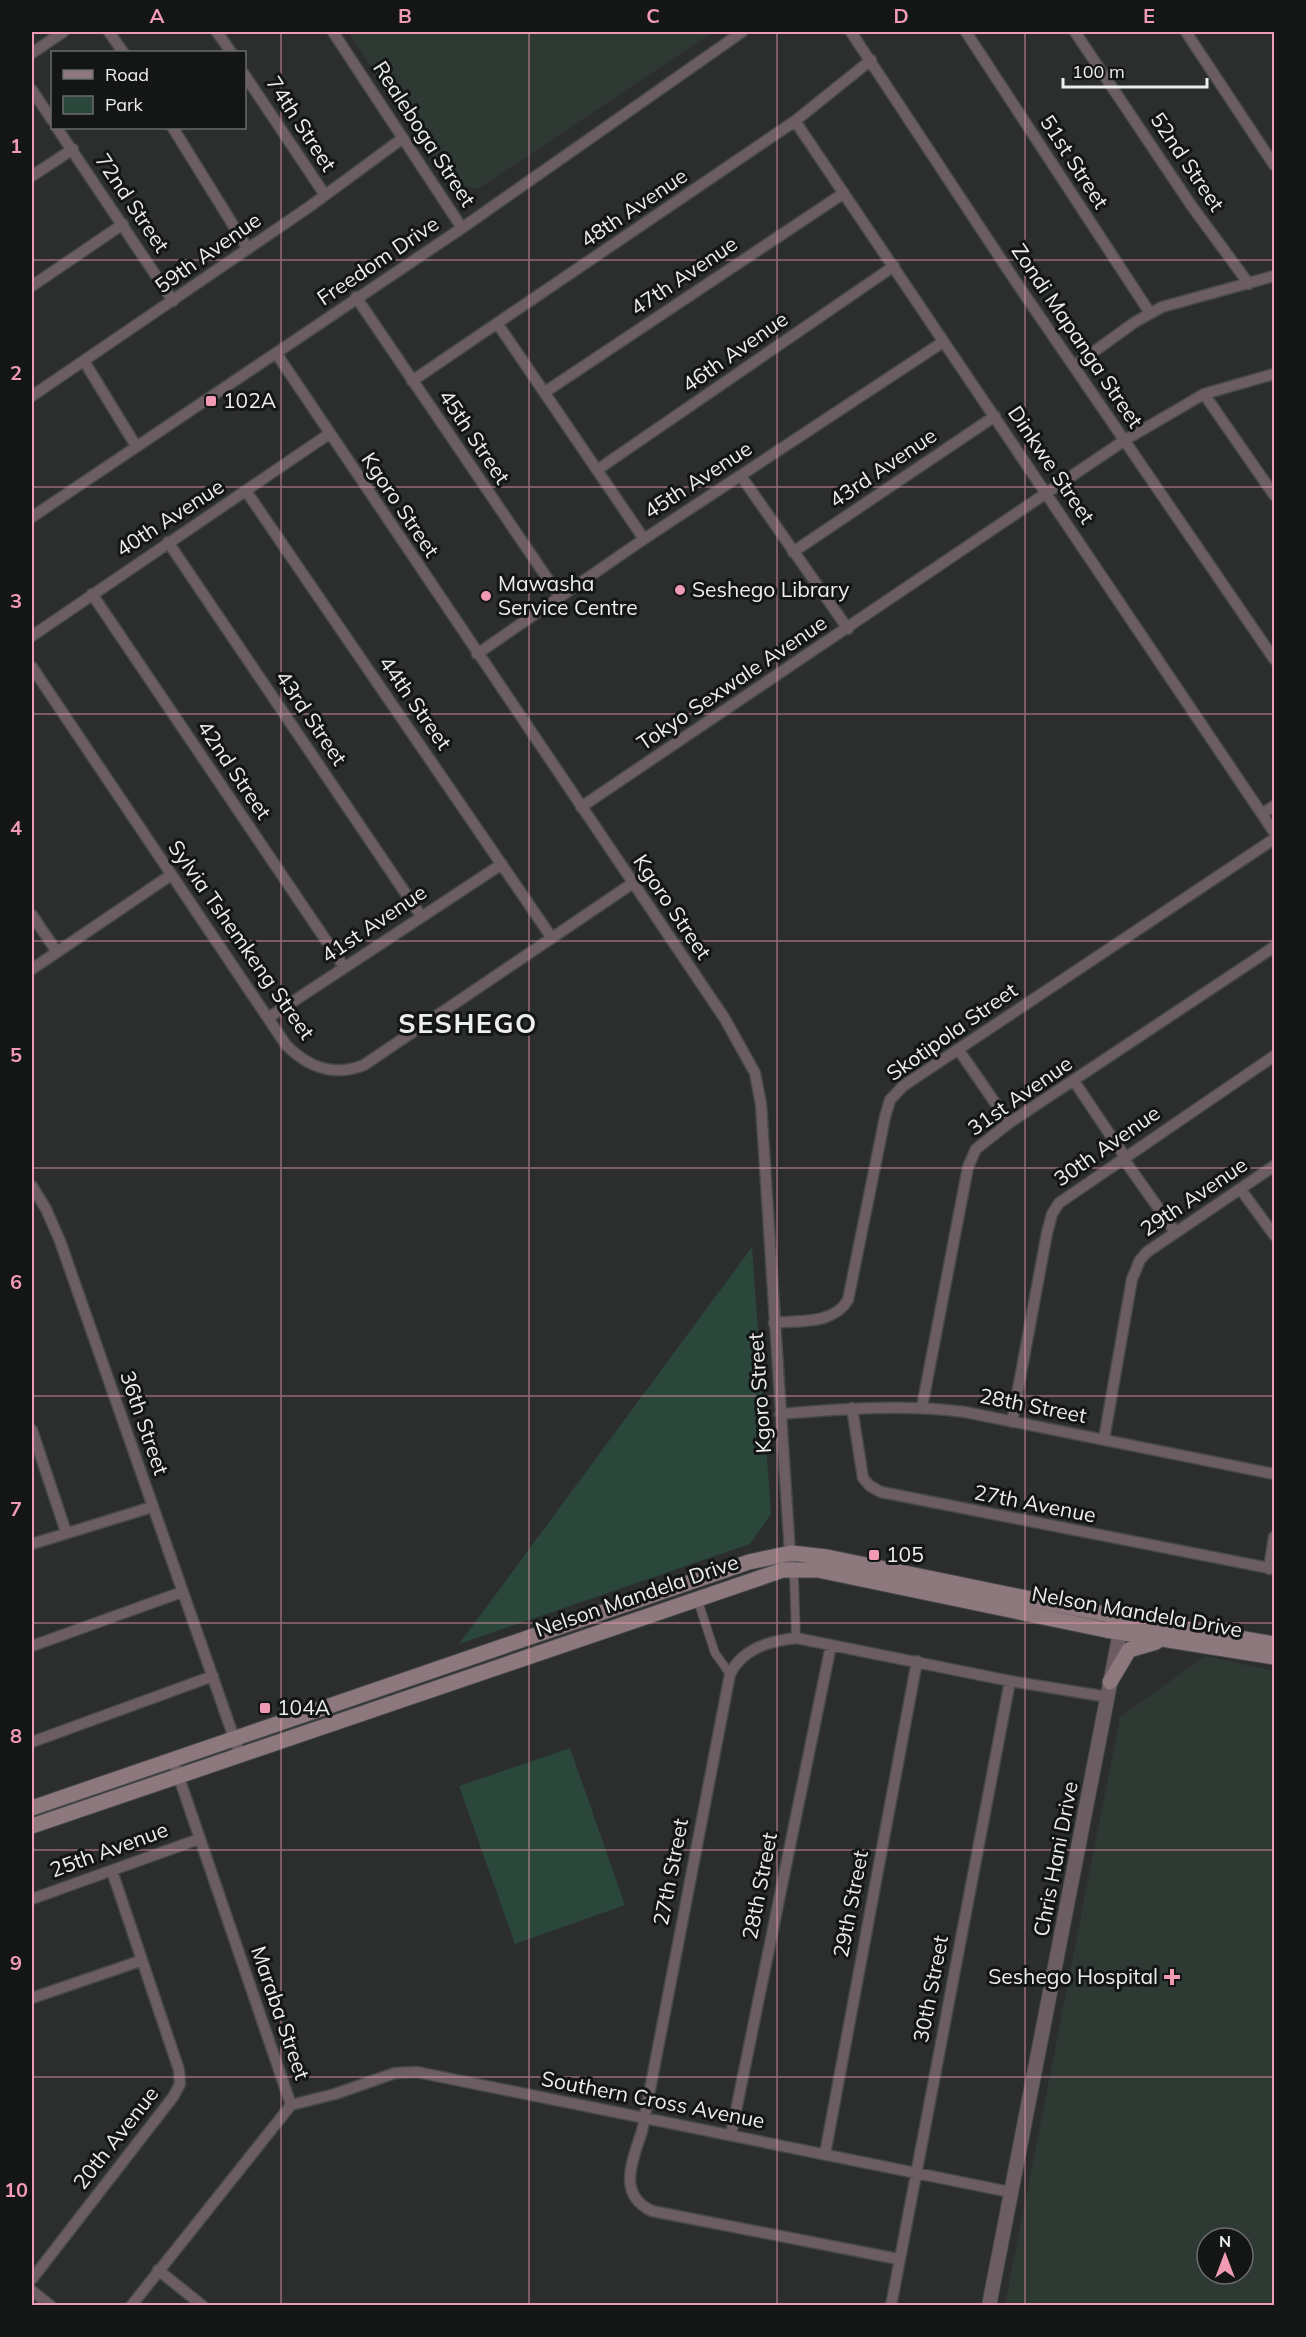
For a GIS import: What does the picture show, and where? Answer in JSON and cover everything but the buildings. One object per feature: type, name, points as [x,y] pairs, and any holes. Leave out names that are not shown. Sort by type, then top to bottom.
[{"type":"main road","name":"Nelson Mandela Drive","points":[[32,1808],[749,1562],[843,1560],[1122,1625],[1275,1644]]},
{"type":"main road","name":"Nelson Mandela Drive","points":[[32,1826],[697,1598],[759,1576],[791,1561]]},
{"type":"main road","name":"Nelson Mandela Drive","points":[[1122,1625],[1165,1640],[1275,1657]]},
{"type":"main road","points":[[1110,1682],[1129,1650],[1165,1640]]},
{"type":"street","points":[[32,53],[63,32]]},
{"type":"street","points":[[109,32],[122,51]]},
{"type":"street","points":[[217,32],[230,51]]},
{"type":"street","name":"Realeboga Street","points":[[333,32],[462,228]]},
{"type":"street","name":"Freedom Drive","points":[[32,518],[356,297],[462,228],[742,32]]},
{"type":"street","name":"Zondi Mapanga Street","points":[[851,32],[1074,366],[1275,659]]},
{"type":"street","name":"51st Street","points":[[966,32],[1150,313]]},
{"type":"street","name":"52nd Street","points":[[1076,32],[1191,205],[1249,284]]},
{"type":"street","points":[[1186,32],[1275,165]]},
{"type":"street","name":"48th Avenue","points":[[412,381],[795,121],[871,60]]},
{"type":"street","name":"74th Street","points":[[246,77],[325,195]]},
{"type":"street","points":[[32,90],[51,118]]},
{"type":"street","name":"Dinkwe Street","points":[[795,121],[1275,832]]},
{"type":"street","name":"72nd Street","points":[[58,129],[173,301]]},
{"type":"street","points":[[174,129],[248,249]]},
{"type":"street","name":"59th Avenue","points":[[32,396],[248,249],[403,138]]},
{"type":"street","points":[[32,176],[73,149]]},
{"type":"street","name":"47th Avenue","points":[[545,392],[844,193]]},
{"type":"street","points":[[32,286],[123,224]]},
{"type":"street","name":"46th Avenue","points":[[597,470],[894,266]]},
{"type":"street","points":[[1074,366],[1150,313],[1169,305],[1275,276]]},
{"type":"street","name":"45th Street","points":[[356,297],[560,597]]},
{"type":"street","points":[[497,323],[644,539]]},
{"type":"street","name":"45th Avenue","points":[[477,654],[644,539],[943,342]]},
{"type":"street","name":"Kgoro Street","points":[[276,353],[725,1019],[755,1073],[761,1104],[791,1561]]},
{"type":"street","points":[[84,361],[136,446]]},
{"type":"street","name":"Tokyo Sexwale Avenue","points":[[581,807],[1125,440],[1204,394],[1275,374]]},
{"type":"street","points":[[1204,394],[1275,495]]},
{"type":"street","name":"43rd Avenue","points":[[794,552],[995,416]]},
{"type":"street","name":"40th Avenue","points":[[32,636],[330,434]]},
{"type":"street","points":[[741,476],[848,629]]},
{"type":"street","name":"44th Street","points":[[246,491],[552,938]]},
{"type":"street","name":"43rd Street","points":[[168,542],[421,916]]},
{"type":"street","name":"42nd Street","points":[[92,594],[344,967]]},
{"type":"street","name":"Sylvia Tshemkeng Street","points":[[32,667],[268,1018],[299,1058],[327,1071],[353,1070],[364,1065],[633,883]]},
{"type":"street","points":[[1262,814],[1275,806]]},
{"type":"street","name":"Skotipola Street","points":[[774,1323],[826,1318],[844,1306],[851,1289],[888,1104],[903,1086],[1275,839]]},
{"type":"street","name":"41st Avenue","points":[[268,1018],[502,864]]},
{"type":"street","points":[[32,969],[171,875]]},
{"type":"street","points":[[32,915],[57,952]]},
{"type":"street","name":"31st Avenue","points":[[922,1407],[970,1159],[985,1140],[1009,1123],[1275,947]]},
{"type":"street","points":[[958,1049],[1009,1123]]},
{"type":"street","name":"30th Avenue","points":[[1012,1422],[1052,1214],[1070,1193],[1275,1056]]},
{"type":"street","points":[[1074,1081],[1176,1233]]},
{"type":"street","name":"29th Avenue","points":[[1104,1439],[1136,1269],[1147,1252],[1275,1166]]},
{"type":"street","name":"36th Street","points":[[32,1186],[58,1234],[240,1755]]},
{"type":"street","points":[[1241,1190],[1275,1235]]},
{"type":"street","name":"28th Street","points":[[780,1414],[852,1408],[922,1407],[1104,1439],[1275,1474]]},
{"type":"street","name":"27th Avenue","points":[[852,1408],[860,1468],[870,1486],[881,1492],[1272,1569]]},
{"type":"street","points":[[32,1430],[66,1532]]},
{"type":"street","points":[[32,1544],[152,1507]]},
{"type":"street","points":[[1272,1569],[1275,1537]]},
{"type":"street","points":[[791,1561],[794,1577],[796,1638]]},
{"type":"street","points":[[32,1646],[182,1592]]},
{"type":"street","points":[[697,1598],[715,1653],[730,1674]]},
{"type":"street","name":"Chris Hani Drive","points":[[989,2306],[1122,1625]]},
{"type":"street","name":"27th Street","points":[[898,2259],[644,2207],[632,2193],[628,2181],[644,2119],[730,1674],[738,1661],[750,1651],[777,1641],[796,1638],[1010,1681],[1108,1697]]},
{"type":"street","name":"28th Street","points":[[731,2135],[831,1645]]},
{"type":"street","name":"29th Street","points":[[825,2154],[917,1661]]},
{"type":"street","points":[[32,1742],[213,1676]]},
{"type":"street","name":"30th Street","points":[[891,2306],[898,2259],[1010,1681]]},
{"type":"street","name":"Maraba Street","points":[[131,2306],[291,2105],[173,1760]]},
{"type":"street","name":"25th Avenue","points":[[32,1899],[199,1839]]},
{"type":"street","name":"20th Avenue","points":[[32,2278],[180,2084],[179,2070],[140,1961],[112,1871]]},
{"type":"street","points":[[32,1998],[140,1961]]},
{"type":"street","name":"Southern Cross Avenue","points":[[291,2105],[407,2071],[1010,2192]]},
{"type":"street","points":[[158,2270],[203,2306]]},
{"type":"street","points":[[32,2291],[51,2306]]},
{"type":"shaded area","points":[[348,32],[713,32],[478,189],[450,183]]},
{"type":"shaded area","name":"Seshego Hospital","points":[[1205,1656],[1274,1671],[1274,2305],[1005,2305],[1120,1717]]},
{"type":"green space","points":[[752,1247],[771,1514],[750,1544],[459,1644]]},
{"type":"green space","points":[[570,1748],[625,1905],[515,1944],[459,1786]]},
{"type":"place","name":"102A","points":[[211,401]]},
{"type":"place","name":"Seshego Library","points":[[680,590]]},
{"type":"place","name":"Mawasha Service Centre","points":[[486,596]]},
{"type":"place","name":"105","points":[[874,1555]]},
{"type":"place","name":"104A","points":[[265,1708]]},
{"type":"place","name":"Seshego Hospital","points":[[1172,1977]]},
{"type":"district","name":"SESHEGO","points":[[468,1024]]}]
